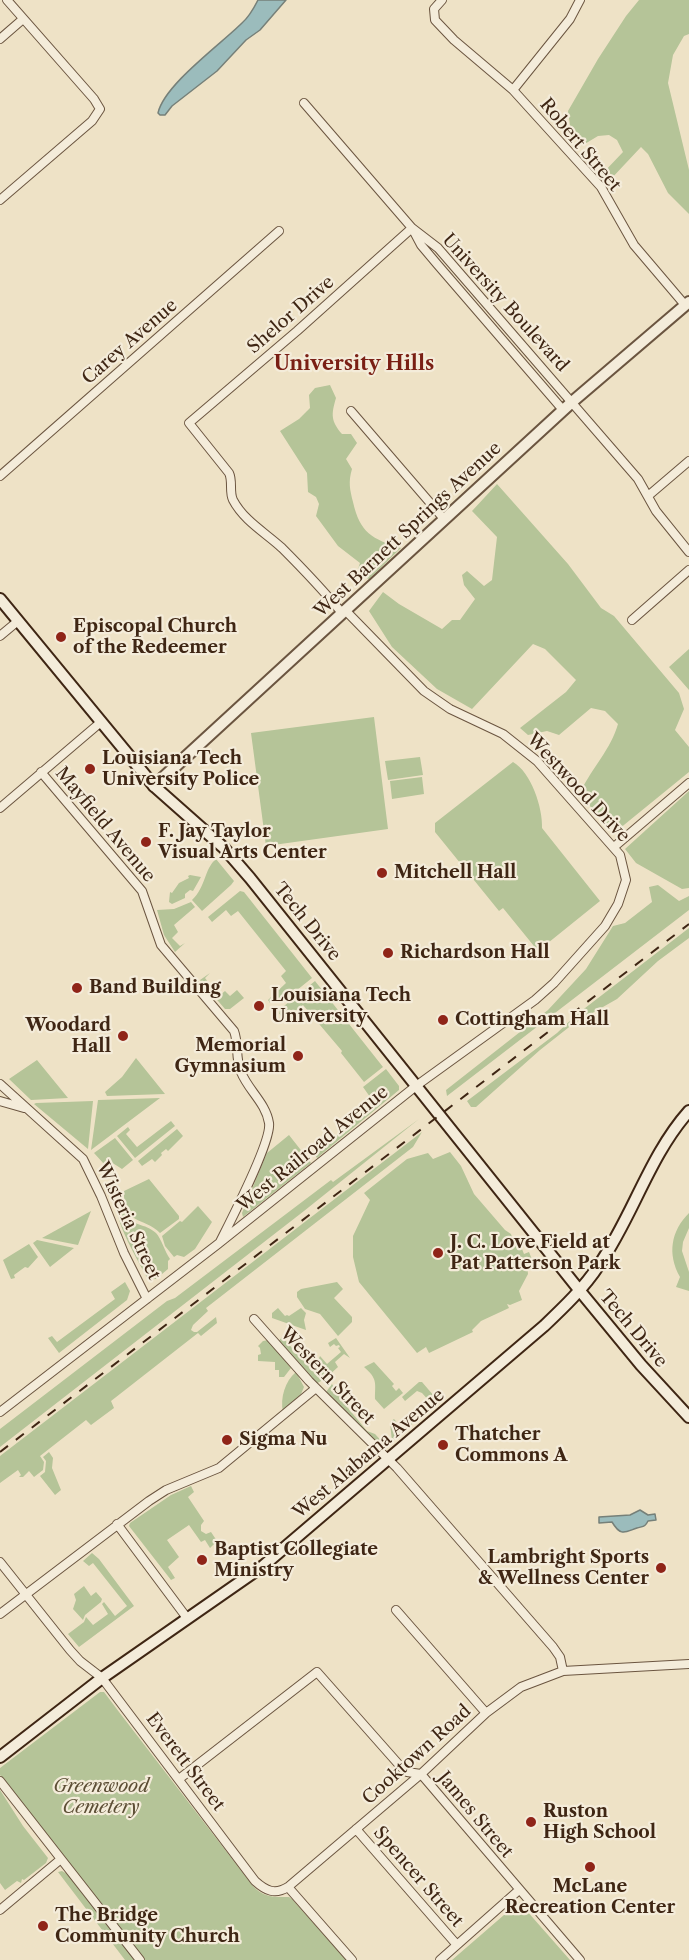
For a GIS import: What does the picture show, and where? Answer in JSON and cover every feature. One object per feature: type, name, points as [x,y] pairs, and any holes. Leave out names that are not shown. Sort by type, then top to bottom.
[{"type":"main road","name":"West Barnett Springs Avenue","points":[[154,786],[563,410],[687,304]]},
{"type":"main road","name":"Tech Drive","points":[[0,599],[154,786],[224,848],[250,878],[580,1291],[641,1365],[689,1417]]},
{"type":"main road","name":"West Alabama Avenue","points":[[0,1757],[102,1678],[263,1566],[544,1326],[580,1291],[609,1249],[665,1143],[689,1111]]},
{"type":"street","points":[[0,200],[92,121],[100,110],[94,99],[6,0]]},
{"type":"street","name":"Robert Street","points":[[442,0],[434,9],[435,20],[454,40],[513,90],[601,187],[634,245],[687,304]]},
{"type":"street","points":[[513,90],[570,19],[580,0]]},
{"type":"street","points":[[0,39],[23,19]]},
{"type":"street","name":"University Boulevard","points":[[304,103],[412,228],[438,248],[638,478],[656,511],[689,552]]},
{"type":"street","name":"University Boulevard","points":[[412,228],[421,245],[563,410]]},
{"type":"street","name":"Shelor Drive","points":[[189,423],[297,331],[412,228]]},
{"type":"street","name":"Carey Avenue","points":[[0,476],[279,231]]},
{"type":"street","points":[[351,411],[444,519]]},
{"type":"street","name":"Westwood Drive","points":[[189,423],[229,473],[232,499],[245,516],[281,547],[424,691],[450,709],[503,734],[527,752],[620,855],[625,871],[624,891]]},
{"type":"street","points":[[648,496],[689,461]]},
{"type":"street","points":[[632,620],[689,570]]},
{"type":"street","points":[[0,636],[18,621]]},
{"type":"street","points":[[0,808],[101,722]]},
{"type":"street","name":"Mayfield Avenue","points":[[41,772],[142,891],[161,945],[234,1031],[237,1060],[241,1073],[266,1112],[270,1124],[266,1143],[238,1207],[218,1244]]},
{"type":"street","points":[[614,847],[689,783]]},
{"type":"street","name":"West Railroad Avenue","points":[[0,1412],[218,1244],[416,1086],[545,992],[605,926],[614,914],[624,891]]},
{"type":"street","name":"Wisteria Street","points":[[0,1084],[83,1160],[147,1299]]},
{"type":"street","points":[[0,1101],[26,1108]]},
{"type":"street","name":"Western Street","points":[[254,1319],[316,1388],[420,1493],[553,1647],[560,1657],[563,1671]]},
{"type":"street","points":[[0,1614],[117,1524],[166,1490],[219,1468],[316,1388]]},
{"type":"street","points":[[117,1524],[188,1618]]},
{"type":"street","name":"Everett Street","points":[[0,1562],[75,1655],[102,1678],[255,1881],[270,1891],[277,1892],[288,1887]]},
{"type":"street","points":[[396,1610],[486,1713]]},
{"type":"street","name":"Cooktown Road","points":[[288,1887],[421,1774],[486,1713],[521,1687],[563,1671],[689,1664]]},
{"type":"street","name":"James Street","points":[[179,1779],[317,1672],[401,1767],[407,1772],[421,1774],[580,1960]]},
{"type":"street","points":[[0,1780],[140,1960]]},
{"type":"street","name":"Spencer Street","points":[[356,1829],[457,1945]]},
{"type":"street","points":[[0,1910],[61,1859]]},
{"type":"street","points":[[288,1887],[352,1960]]},
{"type":"street","points":[[440,1960],[519,1890]]},
{"type":"green space","points":[[639,0],[689,0],[689,34],[684,36],[673,55],[668,83],[689,170],[689,214],[668,193],[648,154],[641,147],[610,180],[603,173],[623,152],[617,140],[609,135],[598,136],[583,145],[571,132],[568,111],[598,59]]},
{"type":"green space","points":[[330,385],[336,398],[334,421],[342,434],[351,434],[357,443],[346,459],[352,469],[350,490],[359,521],[375,538],[401,548],[369,579],[361,576],[358,569],[360,563],[338,546],[316,516],[319,504],[316,497],[308,492],[307,473],[280,431],[299,419],[310,408],[309,395],[315,388]]},
{"type":"green space","points":[[497,484],[568,564],[601,608],[614,616],[679,693],[684,709],[675,730],[689,747],[689,772],[619,829],[602,819],[581,791],[611,742],[618,724],[605,711],[591,708],[559,735],[547,731],[528,735],[520,728],[566,692],[576,680],[545,649],[533,644],[472,709],[437,689],[392,647],[369,611],[383,592],[442,629],[452,620],[460,620],[475,599],[464,585],[462,575],[467,571],[484,586],[492,580],[497,537],[472,511]]},
{"type":"green space","points":[[689,649],[689,690],[669,667]]},
{"type":"green space","points":[[374,717],[388,829],[266,846],[251,733]]},
{"type":"green space","points":[[420,757],[423,775],[388,780],[385,761]]},
{"type":"green space","points":[[513,762],[525,774],[535,791],[542,828],[600,901],[538,951],[503,908],[499,911],[435,832],[435,823]]},
{"type":"green space","points":[[422,777],[424,794],[392,799],[390,781]]},
{"type":"green space","points":[[689,791],[689,888],[682,889],[636,863],[625,849]]},
{"type":"green space","points":[[216,859],[234,881],[202,911],[192,900],[200,890],[209,868]]},
{"type":"green space","points":[[190,875],[201,877],[193,891],[190,890],[185,894],[185,898],[172,904],[169,902],[170,892],[172,893],[179,883],[189,878]]},
{"type":"green space","points":[[658,885],[679,901],[689,896],[689,910],[447,1096],[446,1090],[548,1010],[586,969],[613,926],[625,923],[652,902],[649,887]]},
{"type":"green space","points":[[240,891],[244,892],[312,978],[281,1003],[276,998],[270,1003],[268,1000],[286,983],[281,976],[286,971],[238,911],[231,916],[226,910],[212,922],[208,917]]},
{"type":"green space","points":[[191,902],[195,907],[174,925],[178,932],[172,938],[180,946],[185,943],[175,952],[164,935],[157,910],[174,909]]},
{"type":"green space","points":[[689,928],[689,938],[658,961],[617,999],[573,1024],[476,1107],[471,1107],[467,1101]]},
{"type":"green space","points":[[210,973],[205,978],[219,996],[225,991],[230,996],[237,990],[244,998],[230,1009],[225,1009],[200,980]]},
{"type":"green space","points":[[315,981],[383,1067],[364,1082],[341,1053],[342,1051],[303,1005],[287,1017],[279,1013],[279,1010]]},
{"type":"green space","points":[[136,1058],[165,1094],[107,1096],[105,1092],[122,1077]]},
{"type":"green space","points":[[37,1060],[68,1098],[31,1100],[9,1079]]},
{"type":"green space","points":[[386,1069],[399,1086],[399,1090],[317,1158],[315,1155],[317,1152],[375,1104],[363,1087]]},
{"type":"green space","points":[[160,1098],[91,1150],[98,1100]]},
{"type":"green space","points":[[93,1101],[88,1149],[34,1104],[36,1103]]},
{"type":"green space","points":[[419,1119],[0,1447],[0,1429],[167,1301],[175,1298],[331,1180],[333,1182]]},
{"type":"green space","points":[[171,1121],[175,1126],[135,1158],[117,1136],[128,1127],[130,1130],[126,1134],[137,1147]]},
{"type":"green space","points":[[177,1129],[183,1136],[168,1151],[166,1149],[161,1153],[162,1155],[155,1162],[152,1159],[142,1166],[138,1161]]},
{"type":"green space","points":[[422,1132],[413,1147],[206,1308],[208,1311],[193,1325],[191,1330],[197,1332],[216,1317],[217,1323],[201,1336],[198,1333],[111,1401],[114,1408],[91,1425],[86,1420],[40,1456],[44,1462],[43,1470],[34,1477],[29,1471],[23,1477],[19,1477],[21,1475],[18,1470],[0,1483],[0,1456]]},
{"type":"green space","points":[[289,1135],[311,1163],[243,1217],[242,1213],[267,1153]]},
{"type":"green space","points":[[115,1138],[133,1160],[122,1169],[111,1162],[104,1164],[94,1153]]},
{"type":"green space","name":"J. C. Love Field at Pat Patterson Park","points":[[450,1152],[461,1166],[474,1194],[511,1234],[515,1246],[520,1244],[524,1254],[529,1252],[533,1262],[527,1265],[528,1274],[519,1291],[522,1300],[507,1304],[509,1308],[481,1321],[472,1330],[473,1332],[429,1353],[426,1347],[417,1353],[359,1282],[353,1257],[353,1236],[370,1200],[364,1193],[407,1159],[428,1153],[433,1159]]},
{"type":"green space","points":[[149,1179],[179,1216],[179,1219],[160,1233],[130,1215],[125,1202],[124,1191]]},
{"type":"green space","points":[[116,1203],[120,1211],[123,1210],[131,1220],[152,1230],[160,1238],[170,1259],[168,1269],[156,1279],[148,1279],[133,1252],[119,1220]]},
{"type":"green space","points":[[198,1206],[212,1222],[195,1249],[184,1257],[177,1255],[174,1257],[165,1246],[162,1236],[180,1221],[182,1222]]},
{"type":"green space","points":[[91,1211],[78,1245],[42,1238]]},
{"type":"green space","points":[[689,1213],[689,1228],[682,1251],[689,1272],[689,1291],[676,1287],[680,1277],[672,1251],[678,1227]]},
{"type":"green space","points":[[37,1240],[74,1248],[50,1267],[33,1243]]},
{"type":"green space","points":[[29,1244],[38,1257],[28,1268],[25,1267],[14,1275],[15,1278],[11,1279],[3,1260]]},
{"type":"green space","points":[[125,1282],[130,1291],[127,1300],[59,1353],[48,1338],[52,1336],[57,1342],[115,1299],[111,1292]]},
{"type":"green space","points":[[337,1282],[343,1289],[334,1298],[352,1317],[352,1322],[338,1336],[320,1314],[305,1309],[297,1297],[297,1292],[301,1289]]},
{"type":"green space","points":[[278,1308],[285,1316],[289,1316],[301,1308],[306,1313],[304,1320],[306,1330],[272,1318],[272,1313]]},
{"type":"green space","points":[[282,1337],[315,1373],[326,1378],[316,1384],[278,1342]]},
{"type":"green space","points":[[336,1338],[350,1358],[344,1354],[335,1362],[338,1367],[327,1377],[314,1369],[320,1356],[327,1364],[341,1352],[339,1345],[334,1344],[330,1347],[328,1343]]},
{"type":"green space","points":[[268,1340],[291,1368],[284,1377],[279,1377],[279,1370],[275,1370],[275,1362],[258,1361],[258,1355],[261,1354],[258,1346]]},
{"type":"green space","points":[[374,1362],[394,1384],[392,1386],[396,1391],[399,1388],[403,1393],[384,1409],[375,1399],[374,1378],[364,1367]]},
{"type":"green space","points":[[296,1372],[304,1387],[301,1394],[283,1412],[284,1390]]},
{"type":"green space","points":[[422,1382],[434,1396],[435,1404],[392,1442],[390,1422],[394,1419],[403,1426],[430,1402],[417,1391],[405,1401],[402,1397]]},
{"type":"green space","points":[[332,1384],[343,1402],[367,1431],[375,1434],[387,1447],[383,1451],[326,1392]]},
{"type":"green space","points":[[49,1452],[53,1458],[52,1468],[61,1490],[55,1495],[40,1476],[45,1472],[46,1461],[43,1457]]},
{"type":"green space","points":[[191,1486],[194,1492],[188,1497],[204,1521],[201,1531],[206,1534],[211,1532],[217,1541],[210,1548],[205,1540],[201,1542],[189,1525],[167,1540],[179,1557],[168,1567],[175,1578],[171,1580],[129,1526],[130,1523],[171,1495]]},
{"type":"green space","points":[[92,1553],[134,1606],[79,1647],[68,1634],[84,1622],[86,1617],[93,1625],[108,1614],[102,1604],[104,1602],[115,1616],[127,1606],[93,1563],[89,1566],[83,1561]]},
{"type":"green space","points":[[84,1586],[91,1596],[96,1592],[102,1599],[85,1615],[83,1620],[73,1609],[76,1600],[74,1594]]},
{"type":"green space","name":"Greenwood Cemetery","points":[[100,1692],[104,1692],[253,1886],[265,1895],[292,1899],[346,1960],[143,1960],[0,1775],[0,1768]]},
{"type":"green space","points":[[0,1790],[23,1826],[48,1858],[46,1863],[24,1880],[22,1879],[21,1883],[17,1881],[5,1890],[0,1883]]},
{"type":"green space","points":[[62,1871],[69,1875],[137,1960],[125,1960],[58,1872]]},
{"type":"green space","points":[[519,1902],[570,1960],[452,1960]]},
{"type":"water","points":[[258,0],[286,0],[260,30],[246,40],[217,71],[172,106],[165,115],[160,115],[158,113],[162,102],[171,90],[194,65],[245,21]]},
{"type":"water","points":[[640,1510],[648,1515],[655,1514],[656,1520],[648,1521],[644,1526],[626,1532],[618,1530],[612,1522],[599,1523],[599,1517],[630,1515]]},
{"type":"railway","points":[[0,1452],[689,924]]},
{"type":"place","name":"Episcopal Church of the Redeemer","points":[[61,637]]},
{"type":"place","name":"Louisiana Tech University Police","points":[[90,769]]},
{"type":"place","name":"F. Jay Taylor Visual Arts Center","points":[[146,842]]},
{"type":"place","name":"Mitchell Hall","points":[[382,873]]},
{"type":"place","name":"Richardson Hall","points":[[388,953]]},
{"type":"place","name":"Band Building","points":[[77,988]]},
{"type":"place","name":"Louisiana Tech University","points":[[259,1006]]},
{"type":"place","name":"Cottingham Hall","points":[[443,1020]]},
{"type":"place","name":"Woodard Hall","points":[[123,1036]]},
{"type":"place","name":"Memorial Gymnasium","points":[[298,1056]]},
{"type":"place","name":"J. C. Love Field at Pat Patterson Park","points":[[438,1253]]},
{"type":"place","name":"Sigma Nu","points":[[227,1440]]},
{"type":"place","name":"Thatcher Commons A","points":[[443,1445]]},
{"type":"place","name":"Baptist Collegiate Ministry","points":[[202,1560]]},
{"type":"place","name":"Lambright Sports & Wellness Center","points":[[661,1568]]},
{"type":"place","name":"Ruston High School","points":[[531,1822]]},
{"type":"place","name":"McLane Recreation Center","points":[[590,1867]]},
{"type":"place","name":"The Bridge Community Church","points":[[43,1926]]},
{"type":"district","name":"University Hills","points":[[354,364]]}]
